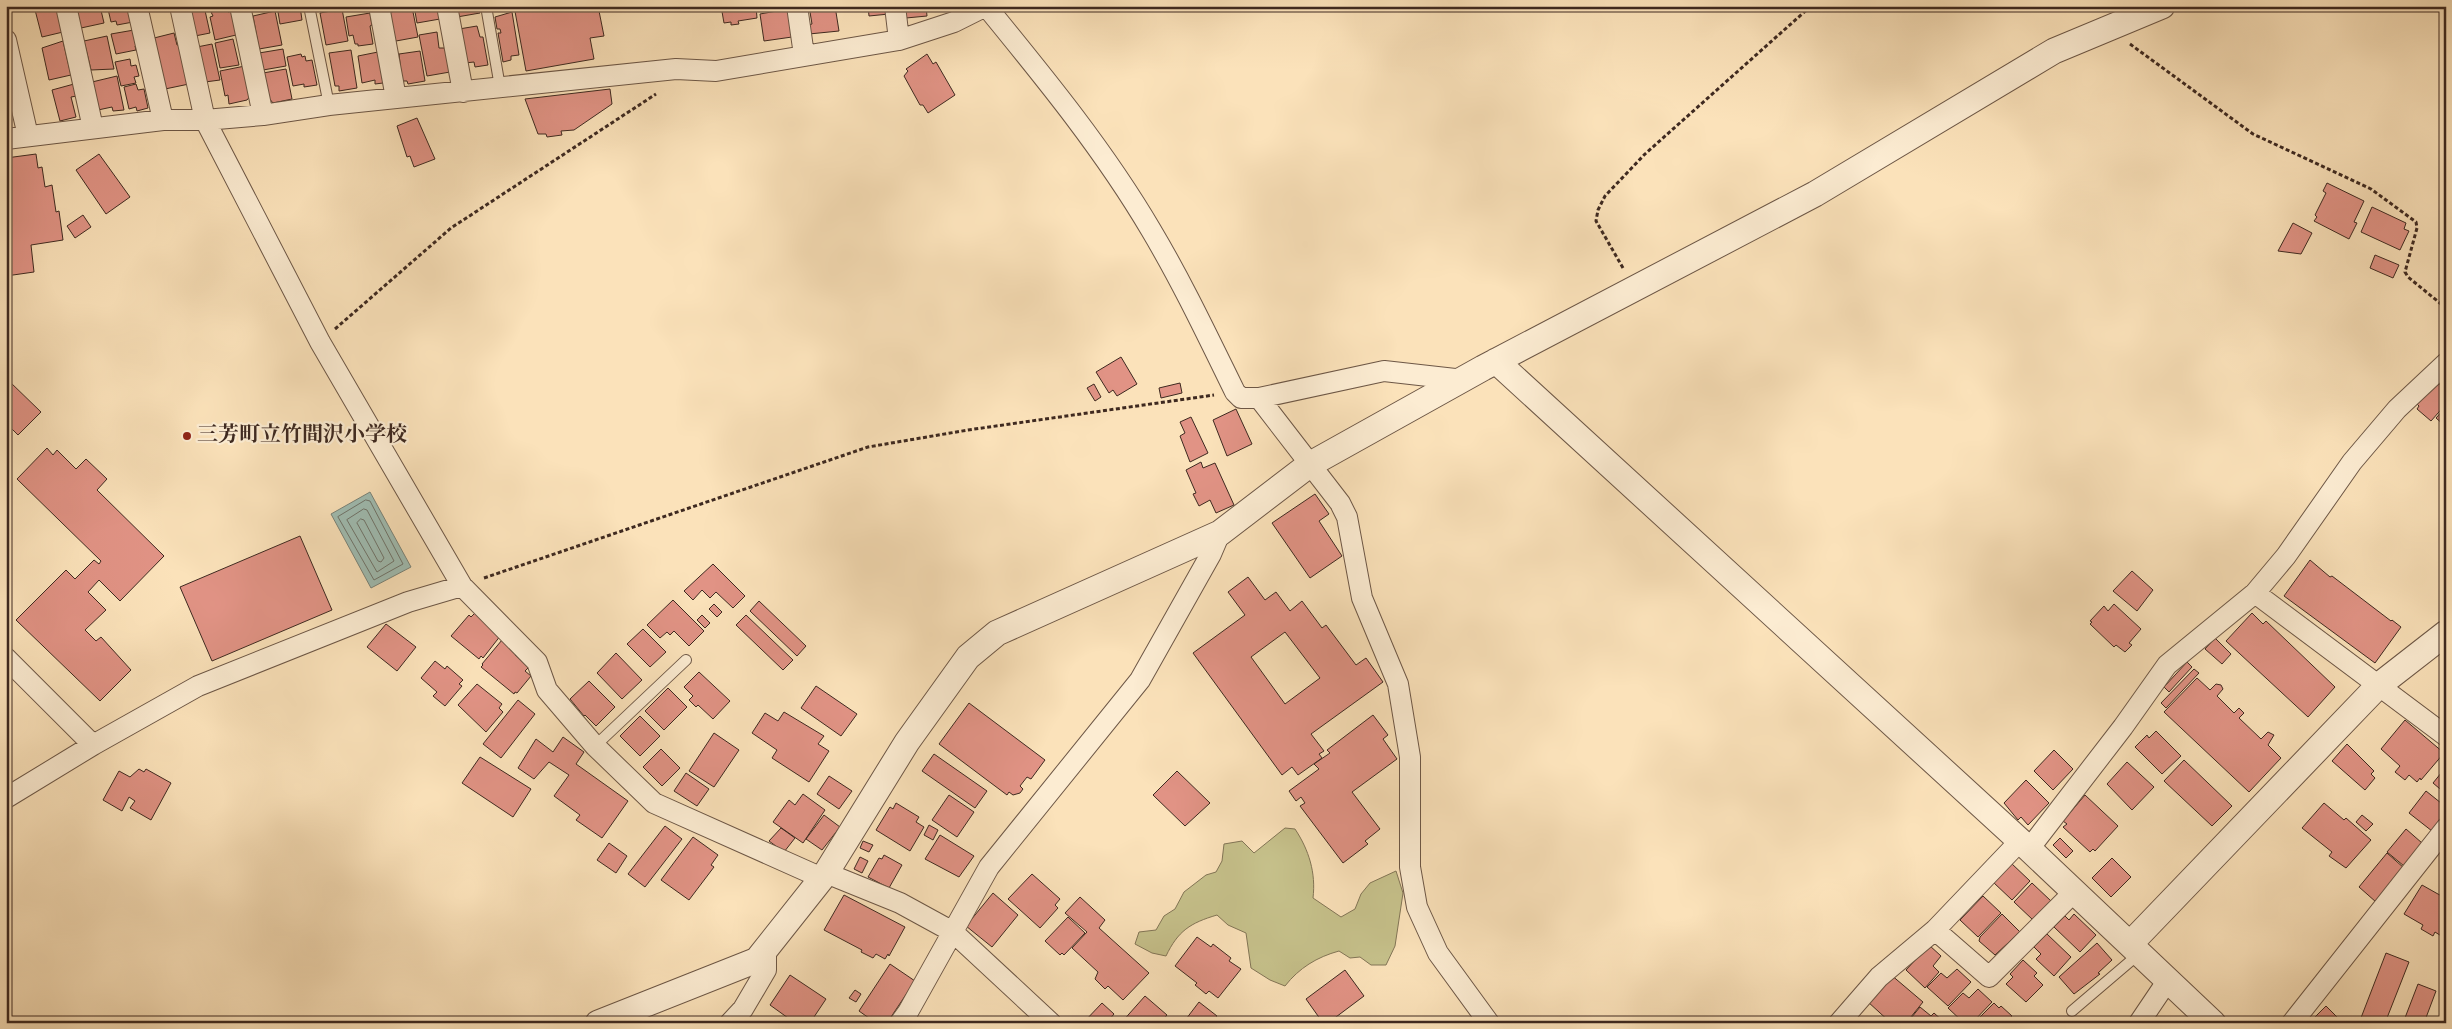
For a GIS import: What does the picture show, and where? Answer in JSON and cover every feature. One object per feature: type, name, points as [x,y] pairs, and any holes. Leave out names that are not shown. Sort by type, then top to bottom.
[{"type":"street","points":[[66,6],[94,128]]},
{"type":"street","points":[[136,6],[163,120]]},
{"type":"street","points":[[180,6],[205,120],[320,342],[462,586],[537,662],[548,690],[595,746],[654,803],[824,876],[900,903],[953,932],[1051,1023]]},
{"type":"street","points":[[240,6],[263,115]]},
{"type":"street","points":[[379,6],[396,98]]},
{"type":"street","points":[[447,6],[463,92]]},
{"type":"street","points":[[797,6],[804,55]]},
{"type":"street","points":[[895,6],[899,40]]},
{"type":"street","points":[[6,139],[163,120],[205,120],[263,115],[329,105],[676,69],[716,71],[899,40],[954,22],[986,6],[1056,94],[1114,172],[1185,290],[1235,392],[1241,398],[1258,398],[1384,371],[1464,380]]},
{"type":"street","points":[[598,1023],[757,960],[824,876],[907,742],[968,657],[998,633],[1220,533],[1309,465],[1496,361],[1636,290],[1815,194],[2054,51],[2162,6]]},
{"type":"street","points":[[6,40],[28,136]]},
{"type":"street","points":[[1496,361],[2024,845],[2213,1023]]},
{"type":"street","points":[[1839,1023],[1879,977],[1936,930],[2024,845],[2123,727],[2166,665],[2255,593],[2286,556],[2352,462],[2397,408],[2446,363]]},
{"type":"street","points":[[1258,398],[1340,503],[1347,517],[1362,598],[1398,684],[1410,756],[1410,867],[1417,907],[1438,953],[1489,1023]]},
{"type":"street","points":[[900,1023],[989,867],[1140,680],[1211,554],[1220,533]]},
{"type":"street","points":[[6,798],[93,745],[198,686],[408,602],[462,586]]},
{"type":"street","points":[[2255,593],[2446,736]]},
{"type":"street","points":[[2135,949],[2378,686],[2446,633]]},
{"type":"street","points":[[6,658],[93,745]]},
{"type":"street","points":[[2292,1023],[2446,828]]},
{"type":"street","points":[[1936,930],[1989,977],[2074,892]]},
{"type":"street","points":[[730,1023],[743,1008],[766,970],[766,949]]},
{"type":"street","points":[[2139,1023],[2168,980]]},
{"type":"lane","points":[[309,6],[329,105]]},
{"type":"lane","points":[[486,6],[500,87]]},
{"type":"lane","points":[[595,746],[686,660]]},
{"type":"lane","points":[[2072,1012],[2135,949]]},
{"type":"path","points":[[1636,290],[1596,221],[1598,210],[1605,196],[1645,154],[1811,6]]},
{"type":"path","points":[[2107,28],[2253,134],[2371,189],[2416,222],[2417,228],[2405,272],[2446,308]]},
{"type":"path","points":[[320,342],[451,228],[669,86],[676,69]]},
{"type":"path","points":[[462,586],[868,447],[1235,392]]},
{"type":"shaded area","points":[[1285,828],[1295,829],[1308,853],[1314,889],[1313,898],[1341,917],[1355,909],[1361,894],[1370,883],[1396,871],[1403,893],[1395,946],[1386,965],[1371,965],[1360,957],[1350,958],[1339,951],[1323,956],[1309,964],[1285,986],[1270,980],[1251,968],[1246,933],[1228,925],[1217,915],[1199,921],[1186,929],[1175,940],[1166,956],[1152,953],[1135,944],[1139,932],[1156,930],[1164,916],[1175,909],[1184,892],[1206,875],[1216,872],[1222,861],[1224,844],[1242,841],[1254,853]]},
{"type":"water","points":[[370,492],[411,567],[371,588],[331,514]]},
{"type":"building","points":[[34,6],[57,6],[63,32],[42,37]]},
{"type":"building","points":[[76,6],[100,6],[104,23],[81,28]]},
{"type":"building","points":[[111,6],[130,6],[133,22],[117,25],[116,21],[111,22],[108,9],[111,9]]},
{"type":"building","points":[[189,6],[204,6],[210,33],[195,36]]},
{"type":"building","points":[[277,6],[300,6],[302,20],[280,24]]},
{"type":"building","points":[[414,6],[437,6],[440,19],[417,23]]},
{"type":"building","points":[[454,6],[478,6],[480,13],[457,17]]},
{"type":"building","points":[[514,6],[598,6],[604,36],[590,38],[594,59],[526,71]]},
{"type":"building","points":[[721,6],[756,6],[757,18],[738,21],[739,24],[731,25],[731,22],[724,23]]},
{"type":"building","points":[[809,6],[835,6],[839,31],[809,34],[808,25],[812,24]]},
{"type":"building","points":[[868,6],[888,6],[889,14],[869,16]]},
{"type":"building","points":[[904,6],[926,6],[927,16],[906,18]]},
{"type":"building","points":[[412,7],[418,37],[392,40],[387,13]]},
{"type":"building","points":[[227,9],[228,12],[232,11],[236,35],[215,40],[210,17],[213,16],[211,12]]},
{"type":"building","points":[[342,9],[348,41],[326,45],[320,13]]},
{"type":"building","points":[[788,9],[792,37],[764,41],[760,14]]},
{"type":"building","points":[[275,11],[282,45],[259,49],[253,16]]},
{"type":"building","points":[[512,12],[519,55],[511,56],[511,60],[503,62],[498,33],[501,33],[500,29],[497,29],[495,17]]},
{"type":"building","points":[[370,13],[373,44],[358,46],[358,44],[355,44],[353,35],[349,36],[346,17]]},
{"type":"building","points":[[477,26],[480,37],[483,37],[488,65],[475,67],[474,62],[465,63],[459,29]]},
{"type":"building","points":[[134,30],[136,50],[116,54],[111,34]]},
{"type":"building","points":[[437,32],[439,48],[445,48],[450,72],[427,76],[419,35]]},
{"type":"building","points":[[174,33],[177,45],[180,45],[189,84],[165,89],[154,38]]},
{"type":"building","points":[[107,36],[114,69],[91,70],[84,41]]},
{"type":"building","points":[[233,39],[239,65],[220,68],[215,43]]},
{"type":"building","points":[[63,41],[71,75],[49,80],[42,48]]},
{"type":"building","points":[[212,44],[220,80],[205,82],[197,47]]},
{"type":"building","points":[[283,49],[286,66],[263,70],[259,53]]},
{"type":"building","points":[[351,50],[357,88],[339,91],[339,86],[335,86],[329,53]]},
{"type":"building","points":[[420,51],[425,81],[408,84],[407,81],[402,81],[399,54]]},
{"type":"building","points":[[378,52],[383,83],[375,84],[375,80],[362,83],[358,56]]},
{"type":"building","points":[[301,54],[302,57],[305,56],[306,61],[312,60],[317,85],[304,87],[304,84],[293,86],[287,57]]},
{"type":"building","points":[[927,54],[933,64],[936,62],[955,95],[928,113],[923,105],[920,105],[904,76],[908,71],[906,69]]},
{"type":"building","points":[[130,59],[131,66],[136,65],[139,76],[134,77],[136,83],[121,86],[115,62]]},
{"type":"building","points":[[245,66],[251,95],[247,100],[229,104],[228,95],[225,96],[220,71]]},
{"type":"building","points":[[286,69],[292,99],[273,103],[268,97],[263,73]]},
{"type":"building","points":[[6,75],[15,110],[6,113]]},
{"type":"building","points":[[117,76],[124,110],[113,111],[112,107],[98,110],[92,82]]},
{"type":"building","points":[[74,84],[77,96],[71,97],[76,117],[60,121],[52,90]]},
{"type":"building","points":[[136,84],[138,90],[144,89],[148,108],[137,111],[136,107],[129,109],[124,87]]},
{"type":"building","points":[[610,89],[612,104],[574,130],[561,131],[562,135],[547,137],[546,134],[538,134],[525,99]]},
{"type":"building","points":[[417,118],[435,159],[414,167],[410,156],[407,157],[397,126]]},
{"type":"building","points":[[36,154],[38,168],[42,167],[45,187],[52,185],[56,212],[59,211],[63,240],[31,245],[34,272],[6,276],[6,158]]},
{"type":"building","points":[[99,154],[130,197],[106,214],[76,170]]},
{"type":"building","points":[[2327,183],[2364,201],[2354,222],[2357,223],[2349,239],[2314,221],[2326,193],[2323,191]]},
{"type":"building","points":[[2372,207],[2406,223],[2404,229],[2409,231],[2400,250],[2361,232]]},
{"type":"building","points":[[83,215],[91,227],[75,238],[67,226]]},
{"type":"building","points":[[2293,223],[2312,233],[2301,254],[2278,251]]},
{"type":"building","points":[[2375,255],[2399,265],[2393,278],[2370,268]]},
{"type":"building","points":[[1121,357],[1137,384],[1117,396],[1113,390],[1109,393],[1096,372]]},
{"type":"building","points":[[9,381],[41,412],[18,435],[6,423],[6,384]]},
{"type":"building","points":[[2437,382],[2446,390],[2446,404],[2431,421],[2417,409],[2419,406],[2417,404]]},
{"type":"building","points":[[1180,383],[1182,393],[1161,398],[1159,388]]},
{"type":"building","points":[[1094,384],[1101,397],[1095,401],[1087,388]]},
{"type":"building","points":[[2446,407],[2446,425],[2445,426],[2436,418]]},
{"type":"building","points":[[1236,409],[1252,444],[1227,456],[1213,420]]},
{"type":"building","points":[[1191,417],[1208,453],[1190,462],[1180,436],[1185,433],[1180,422]]},
{"type":"building","points":[[47,448],[53,455],[57,450],[76,469],[86,459],[107,479],[97,490],[164,556],[120,601],[99,580],[88,592],[106,610],[85,630],[96,641],[101,637],[131,670],[100,701],[16,620],[66,570],[75,579],[94,560],[99,564],[101,561],[17,479]]},
{"type":"building","points":[[1201,462],[1203,468],[1215,463],[1234,505],[1216,513],[1210,500],[1199,506],[1193,494],[1196,493],[1186,470]]},
{"type":"building","points":[[1315,494],[1329,514],[1319,521],[1342,556],[1310,578],[1272,523]]},
{"type":"building","points":[[300,536],[332,610],[212,661],[180,587]]},
{"type":"building","points":[[2310,560],[2330,577],[2332,576],[2401,627],[2375,663],[2284,596]]},
{"type":"building","points":[[713,564],[745,596],[733,608],[716,592],[710,598],[702,590],[693,600],[684,591]]},
{"type":"building","points":[[2132,571],[2153,590],[2137,611],[2113,591]]},
{"type":"building","points":[[1248,577],[1265,600],[1276,592],[1290,611],[1302,601],[1322,628],[1326,625],[1356,665],[1366,658],[1383,682],[1311,734],[1324,751],[1319,754],[1322,758],[1298,775],[1292,767],[1282,775],[1193,653],[1245,615],[1228,592]],"holes":[[[1285,632],[1320,678],[1285,704],[1251,657]]]},
{"type":"building","points":[[673,600],[704,631],[689,646],[674,631],[670,635],[667,632],[660,638],[647,625]]},
{"type":"building","points":[[759,601],[806,646],[797,656],[750,611]]},
{"type":"building","points":[[714,604],[722,612],[717,617],[709,609]]},
{"type":"building","points":[[2114,604],[2141,629],[2129,643],[2132,645],[2125,652],[2116,645],[2114,647],[2090,624],[2092,622],[2090,621],[2104,606],[2108,611]]},
{"type":"building","points":[[475,613],[501,635],[483,658],[481,656],[479,659],[451,636],[469,615],[471,617]]},
{"type":"building","points":[[2252,613],[2263,624],[2266,621],[2335,687],[2308,717],[2226,641]]},
{"type":"building","points":[[702,615],[710,623],[705,628],[697,620]]},
{"type":"building","points":[[746,615],[793,660],[783,670],[736,625]]},
{"type":"building","points":[[386,624],[416,647],[397,671],[367,647]]},
{"type":"building","points":[[643,629],[666,652],[650,667],[627,644]]},
{"type":"building","points":[[2215,638],[2231,654],[2222,664],[2205,649]]},
{"type":"building","points":[[502,640],[529,667],[525,671],[531,676],[514,694],[481,667]]},
{"type":"building","points":[[616,653],[642,680],[622,699],[597,673]]},
{"type":"building","points":[[435,661],[445,669],[447,666],[463,680],[459,684],[462,686],[445,706],[433,696],[437,692],[421,678]]},
{"type":"building","points":[[2187,662],[2192,667],[2169,692],[2164,687]]},
{"type":"building","points":[[2194,669],[2199,673],[2166,708],[2161,703]]},
{"type":"building","points":[[699,672],[730,701],[713,719],[698,705],[696,707],[689,700],[693,696],[684,687]]},
{"type":"building","points":[[2197,678],[2210,690],[2216,684],[2221,685],[2223,689],[2217,696],[2234,713],[2239,708],[2244,713],[2239,718],[2261,739],[2268,732],[2274,735],[2268,745],[2281,758],[2249,792],[2164,712]]},
{"type":"building","points":[[589,681],[615,707],[596,726],[584,716],[570,699]]},
{"type":"building","points":[[477,684],[502,704],[499,708],[503,712],[486,732],[458,705]]},
{"type":"building","points":[[816,686],[857,714],[841,736],[801,708]]},
{"type":"building","points":[[668,688],[687,707],[664,730],[645,711]]},
{"type":"building","points":[[518,700],[535,714],[501,758],[483,744]]},
{"type":"building","points":[[969,703],[1045,760],[1031,779],[1027,777],[1020,786],[1023,789],[1020,793],[1013,795],[1009,792],[1007,795],[939,744]]},
{"type":"building","points":[[784,712],[824,736],[818,744],[829,751],[809,782],[772,758],[777,750],[752,733],[765,713],[778,721]]},
{"type":"building","points":[[1373,715],[1388,735],[1383,739],[1397,759],[1352,792],[1380,829],[1365,841],[1368,844],[1343,863],[1300,806],[1305,803],[1301,797],[1296,801],[1289,791],[1319,769],[1314,764],[1330,753],[1327,750]]},
{"type":"building","points":[[640,716],[660,736],[640,756],[620,736]]},
{"type":"building","points":[[2405,720],[2444,753],[2421,780],[2420,778],[2417,782],[2409,775],[2405,780],[2395,772],[2400,766],[2381,749]]},
{"type":"building","points":[[2156,731],[2181,756],[2162,774],[2135,747],[2147,735],[2149,738]]},
{"type":"building","points":[[714,733],[739,750],[714,787],[689,771]]},
{"type":"building","points":[[563,737],[584,752],[576,764],[628,801],[602,838],[576,820],[580,815],[554,796],[569,775],[549,762],[534,779],[518,768],[536,739],[553,752]]},
{"type":"building","points":[[2347,744],[2374,771],[2371,774],[2375,778],[2365,790],[2332,761]]},
{"type":"building","points":[[661,749],[680,768],[662,786],[643,767]]},
{"type":"building","points":[[2054,750],[2073,769],[2053,790],[2034,771]]},
{"type":"building","points":[[934,754],[987,791],[975,808],[922,771]]},
{"type":"building","points":[[480,757],[531,789],[513,817],[462,783]]},
{"type":"building","points":[[2184,760],[2232,806],[2212,826],[2164,781]]},
{"type":"building","points":[[2127,762],[2154,787],[2132,810],[2107,784]]},
{"type":"building","points":[[2446,767],[2446,794],[2433,783]]},
{"type":"building","points":[[139,769],[144,772],[146,769],[171,783],[151,820],[130,808],[135,801],[129,797],[122,811],[103,800],[119,771],[130,777]]},
{"type":"building","points":[[1177,771],[1210,803],[1185,826],[1153,795]]},
{"type":"building","points":[[686,773],[709,789],[697,806],[674,791]]},
{"type":"building","points":[[829,776],[852,791],[839,809],[817,794]]},
{"type":"building","points":[[2026,780],[2049,803],[2028,825],[2021,817],[2018,820],[2004,803]]},
{"type":"building","points":[[2426,791],[2446,807],[2446,814],[2432,831],[2409,813]]},
{"type":"building","points":[[803,794],[825,810],[803,843],[773,822],[789,800],[795,805]]},
{"type":"building","points":[[949,795],[974,812],[957,837],[932,820]]},
{"type":"building","points":[[2085,795],[2118,826],[2095,851],[2093,849],[2090,852],[2063,827],[2067,824],[2063,821]]},
{"type":"building","points":[[896,803],[919,817],[916,822],[924,827],[910,851],[876,830],[890,807],[893,809]]},
{"type":"building","points":[[2324,803],[2344,820],[2346,818],[2371,840],[2346,868],[2329,856],[2332,852],[2302,828]]},
{"type":"building","points":[[824,815],[840,827],[822,850],[806,839]]},
{"type":"building","points":[[2362,815],[2373,824],[2366,831],[2356,822]]},
{"type":"building","points":[[929,825],[938,830],[933,840],[924,835]]},
{"type":"building","points":[[665,826],[682,839],[645,887],[628,874]]},
{"type":"building","points":[[781,828],[795,838],[784,852],[769,841]]},
{"type":"building","points":[[2406,829],[2422,843],[2404,866],[2387,852]]},
{"type":"building","points":[[940,835],[974,856],[959,877],[925,859]]},
{"type":"building","points":[[693,837],[718,855],[711,865],[714,867],[689,900],[661,880]]},
{"type":"building","points":[[2060,838],[2073,851],[2066,858],[2053,845]]},
{"type":"building","points":[[863,841],[873,845],[869,852],[860,848]]},
{"type":"building","points":[[609,843],[627,856],[616,873],[597,860]]},
{"type":"building","points":[[2387,853],[2404,868],[2376,902],[2359,887]]},
{"type":"building","points":[[884,855],[902,865],[889,888],[868,877],[879,858],[882,859]]},
{"type":"building","points":[[860,857],[868,861],[862,873],[854,869]]},
{"type":"building","points":[[2112,858],[2131,877],[2111,897],[2092,878]]},
{"type":"building","points":[[2011,863],[2030,881],[2012,900],[1993,882]]},
{"type":"building","points":[[1032,874],[1060,899],[1055,905],[1058,908],[1040,928],[1008,899]]},
{"type":"building","points":[[2032,883],[2051,901],[2033,920],[2014,902]]},
{"type":"building","points":[[2422,885],[2445,898],[2446,896],[2446,939],[2435,932],[2433,936],[2421,929],[2423,925],[2404,914]]},
{"type":"building","points":[[993,893],[1018,915],[992,947],[966,926]]},
{"type":"building","points":[[844,895],[905,927],[889,956],[888,954],[885,959],[876,954],[873,958],[824,930]]},
{"type":"building","points":[[1983,896],[2001,913],[1978,937],[1960,920]]},
{"type":"building","points":[[1080,897],[1105,920],[1099,928],[1149,973],[1123,1000],[1108,986],[1105,989],[1095,979],[1098,972],[1072,948],[1087,932],[1065,913]]},
{"type":"building","points":[[2002,914],[2020,932],[1995,955],[1979,941],[1980,937]]},
{"type":"building","points":[[2074,914],[2096,935],[2080,952],[2054,927],[2065,916],[2069,920]]},
{"type":"building","points":[[1068,917],[1085,933],[1064,955],[1062,953],[1060,955],[1045,941]]},
{"type":"building","points":[[2047,934],[2071,957],[2054,976],[2036,959],[2041,954],[2034,947]]},
{"type":"building","points":[[1197,937],[1211,947],[1213,944],[1231,958],[1229,961],[1241,969],[1218,998],[1209,991],[1206,994],[1195,985],[1197,983],[1175,966]]},
{"type":"building","points":[[2097,943],[2112,960],[2098,973],[2100,974],[2074,994],[2059,977]]},
{"type":"building","points":[[1929,945],[1941,956],[1933,966],[1939,972],[1925,988],[1906,970]]},
{"type":"building","points":[[2386,953],[2409,962],[2385,1023],[2359,1023]]},
{"type":"building","points":[[2023,960],[2037,973],[2034,976],[2043,985],[2026,1002],[2006,984],[2013,977],[2010,974]]},
{"type":"building","points":[[890,964],[915,981],[887,1023],[876,1023],[859,1011]]},
{"type":"building","points":[[1957,969],[1971,982],[1948,1006],[1927,987],[1941,973],[1947,978]]},
{"type":"building","points":[[1345,970],[1364,996],[1328,1023],[1323,1023],[1306,999]]},
{"type":"building","points":[[1890,974],[1923,1002],[1906,1023],[1891,1023],[1867,1001]]},
{"type":"building","points":[[790,975],[826,999],[810,1023],[795,1023],[770,1005]]},
{"type":"building","points":[[2418,984],[2436,991],[2424,1023],[2403,1023]]},
{"type":"building","points":[[1978,989],[1992,1002],[1972,1023],[1964,1023],[1948,1008],[1963,993],[1969,998]]},
{"type":"building","points":[[855,990],[861,994],[856,1002],[849,998]]},
{"type":"building","points":[[1145,996],[1167,1015],[1160,1023],[1121,1023]]},
{"type":"building","points":[[1199,1002],[1217,1016],[1211,1023],[1183,1023]]},
{"type":"building","points":[[1102,1003],[1114,1014],[1109,1020],[1112,1023],[1083,1023]]},
{"type":"building","points":[[1994,1003],[1999,1008],[2001,1006],[2012,1016],[2005,1023],[1974,1023]]},
{"type":"building","points":[[2326,1006],[2343,1023],[2321,1023],[2315,1017]]},
{"type":"building","points":[[1920,1007],[1931,1016],[1934,1013],[1944,1022],[1907,1023]]},
{"type":"place","name":"三芳町立竹間沢小学校","points":[[187,436]]}]
